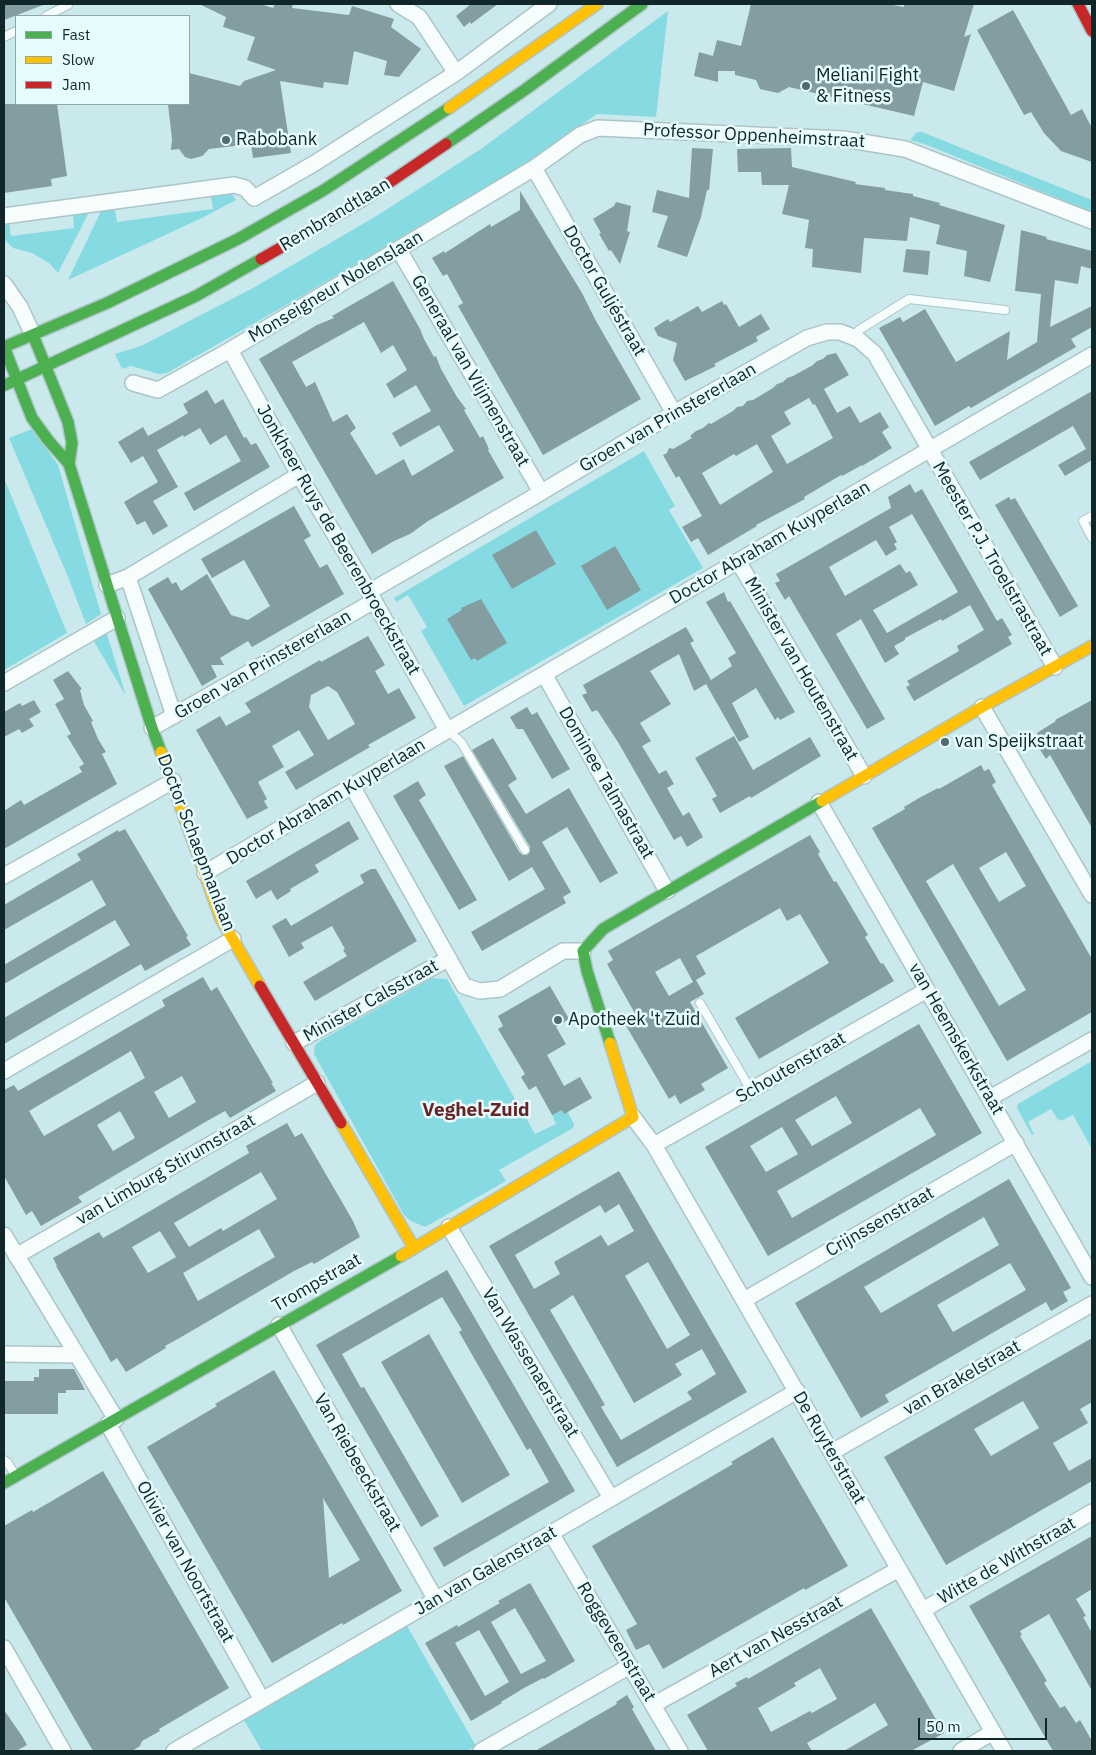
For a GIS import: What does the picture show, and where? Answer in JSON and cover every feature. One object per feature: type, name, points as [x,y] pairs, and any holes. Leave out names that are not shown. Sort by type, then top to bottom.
[{"type":"street","points":[[398,4],[419,17],[456,73]]},
{"type":"street","points":[[4,216],[234,185],[245,188],[254,198],[315,164],[456,73],[549,4]]},
{"type":"street","name":"Rembrandtlaan","points":[[4,347],[107,303],[238,239],[324,190],[420,129],[597,4]]},
{"type":"street","name":"Rembrandtlaan","points":[[4,386],[196,296],[362,201],[526,89],[642,4]]},
{"type":"street","points":[[1078,4],[1092,31]]},
{"type":"street","name":"Professor Oppenheimstraat","points":[[534,168],[580,135],[598,128],[843,139],[905,149],[1092,221]]},
{"type":"street","name":"Monseigneur Nolenslaan","points":[[133,383],[158,390],[230,350],[534,168]]},
{"type":"street","name":"Doctor Guljéstraat","points":[[534,168],[674,413]]},
{"type":"street","name":"Generaal van Vlijmenstraat","points":[[399,250],[541,492]]},
{"type":"street","points":[[4,284],[20,307],[33,335]]},
{"type":"street","name":"Groen van Prinstererlaan","points":[[152,728],[541,492],[674,413],[807,338],[827,332],[840,332],[853,336],[875,354],[929,450]]},
{"type":"street","name":"Doctor Schaepmanlaan","points":[[33,335],[68,422],[72,443],[69,464]]},
{"type":"street","name":"Doctor Schaepmanlaan","points":[[4,347],[32,418],[69,464],[152,728],[173,781],[221,919],[414,1248]]},
{"type":"street","name":"Jonkheer Ruys de Beerenbroeckstraat","points":[[230,350],[299,475],[371,596],[447,730]]},
{"type":"street","name":"Doctor Abraham Kuyperlaan","points":[[205,873],[1092,355]]},
{"type":"street","name":"Meester P.J. Troelstrastraat","points":[[929,450],[1055,667]]},
{"type":"street","points":[[107,585],[128,577],[299,475]]},
{"type":"street","name":"Minister van Houtenstraat","points":[[738,561],[864,776]]},
{"type":"street","points":[[128,577],[174,716]]},
{"type":"street","points":[[4,684],[117,618]]},
{"type":"street","points":[[352,786],[464,986],[480,991],[500,989],[563,951],[583,951],[603,929],[982,707],[1092,646]]},
{"type":"street","name":"Dominee Talmastraat","points":[[544,674],[667,891]]},
{"type":"street","points":[[982,707],[1092,895]]},
{"type":"street","points":[[4,876],[173,781]]},
{"type":"street","name":"van Heemskerkstraat","points":[[820,802],[1092,1277]]},
{"type":"street","points":[[4,1071],[233,939]]},
{"type":"street","points":[[583,951],[587,971],[633,1118]]},
{"type":"street","name":"Minister Calsstraat","points":[[294,1043],[448,959]]},
{"type":"street","name":"Schoutenstraat","points":[[654,1145],[928,990]]},
{"type":"street","points":[[990,1098],[1092,1040]]},
{"type":"street","name":"van Limburg Stirumstraat","points":[[16,1256],[317,1083]]},
{"type":"street","name":"De Ruyterstraat","points":[[633,1118],[654,1145],[1004,1751]]},
{"type":"street","name":"Trompstraat","points":[[4,1483],[414,1248],[633,1118]]},
{"type":"street","name":"Crijnssenstraat","points":[[744,1300],[1016,1143]]},
{"type":"street","name":"Van Wassenaerstraat","points":[[449,1227],[611,1498]]},
{"type":"street","name":"Olivier van Noortstraat","points":[[5,1238],[78,1355],[262,1700]]},
{"type":"street","name":"van Brakelstraat","points":[[832,1452],[1092,1304]]},
{"type":"street","name":"Van Riebeeckstraat","points":[[279,1325],[436,1600]]},
{"type":"street","points":[[4,1354],[78,1355]]},
{"type":"street","name":"Jan van Galenstraat","points":[[174,1751],[796,1391]]},
{"type":"street","name":"Witte de Withstraat","points":[[923,1610],[1092,1512]]},
{"type":"street","name":"Roggeveenstraat","points":[[551,1534],[680,1751]]},
{"type":"street","name":"Aert van Nesstraat","points":[[653,1705],[899,1570]]},
{"type":"street","points":[[4,1648],[63,1751]]},
{"type":"street","points":[[481,1751],[630,1666]]},
{"type":"street","points":[[961,1751],[993,1732]]},
{"type":"lane","points":[[48,15],[68,4]]},
{"type":"lane","points":[[853,336],[859,330],[909,300],[1005,310]]},
{"type":"lane","points":[[1092,516],[1083,521],[1092,538]]},
{"type":"lane","points":[[447,730],[461,742],[525,850]]},
{"type":"lane","points":[[700,1003],[751,1090]]},
{"type":"lane","points":[[4,1460],[16,1476]]},
{"type":"shaded area","points":[[668,11],[656,117],[597,114],[526,164],[167,373],[159,374],[131,366],[122,369],[115,354],[141,346],[253,288],[378,215],[481,149]]},
{"type":"shaded area","points":[[917,132],[922,132],[1092,200],[1092,212],[927,145],[910,140]]},
{"type":"shaded area","points":[[231,193],[236,200],[202,218],[68,280],[101,211],[115,209],[117,222],[213,209],[211,196]]},
{"type":"shaded area","points":[[89,212],[58,273],[49,263],[32,253],[13,248],[4,239],[4,224],[9,223],[11,236],[74,228],[73,215]]},
{"type":"shaded area","points":[[32,429],[58,465],[101,614],[86,624],[9,438]]},
{"type":"shaded area","points":[[644,451],[675,506],[669,510],[703,568],[464,706],[421,631],[427,627],[408,595],[396,602],[394,598]]},
{"type":"shaded area","points":[[4,478],[67,633],[4,670]]},
{"type":"shaded area","points":[[106,631],[126,696],[92,638]]},
{"type":"shaded area","points":[[432,978],[447,979],[535,1134],[556,1124],[550,1110],[563,1103],[574,1124],[573,1128],[499,1170],[506,1181],[425,1227],[411,1221],[404,1215],[314,1054],[315,1045],[323,1039]]},
{"type":"shaded area","points":[[1092,1061],[1092,1149],[1073,1115],[1061,1121],[1060,1119],[1058,1120],[1051,1109],[1028,1122],[1034,1134],[1032,1135],[1017,1108],[1018,1104]]},
{"type":"shaded area","points":[[407,1626],[476,1746],[467,1751],[262,1751],[244,1720]]},
{"type":"building","points":[[4,4],[43,4],[43,5],[4,20]]},
{"type":"building","points":[[199,4],[260,4],[273,8],[275,4],[293,4],[292,8],[349,15],[352,6],[394,19],[391,27],[421,49],[399,77],[384,75],[387,61],[354,51],[348,85],[324,82],[323,88],[280,81],[291,153],[253,158],[251,144],[209,149],[202,156],[191,159],[185,157],[179,149],[171,150],[172,139],[168,105],[190,105],[190,73],[240,86],[244,81],[276,70],[247,60],[255,37],[223,27],[226,17]]},
{"type":"building","points":[[471,4],[498,4],[464,27],[456,16]]},
{"type":"building","points":[[751,4],[888,4],[904,7],[904,4],[974,4],[964,37],[971,34],[954,91],[923,82],[914,116],[789,87],[778,93],[760,89],[756,80],[735,75],[735,71],[718,71],[718,82],[694,76],[699,52],[713,56],[717,40],[741,46]]},
{"type":"building","points":[[1013,10],[1071,115],[1082,109],[1092,128],[1092,162],[1061,151],[1044,133],[1031,112],[1024,115],[977,30]]},
{"type":"building","points":[[4,104],[57,105],[67,176],[51,179],[52,186],[4,193]]},
{"type":"building","points":[[692,148],[713,149],[709,190],[707,190],[701,217],[687,257],[657,247],[668,216],[652,212],[657,190],[689,198]]},
{"type":"building","points":[[791,148],[792,167],[856,182],[855,184],[913,194],[913,196],[940,203],[939,205],[1005,225],[990,282],[964,276],[967,251],[936,244],[940,225],[910,217],[907,241],[864,238],[861,273],[812,267],[813,249],[805,248],[809,220],[782,214],[789,185],[762,185],[761,172],[738,172],[737,149]]},
{"type":"building","points":[[520,191],[582,293],[641,399],[543,455],[458,306],[463,303],[447,274],[443,276],[432,258],[444,251],[445,253],[490,224],[491,227],[520,210]]},
{"type":"building","points":[[616,202],[631,206],[627,231],[630,232],[620,264],[611,250],[609,251],[593,219],[614,206]]},
{"type":"building","points":[[1021,230],[1047,237],[1046,239],[1092,251],[1092,269],[1081,266],[1078,284],[1055,280],[1050,327],[1092,306],[1092,327],[1071,339],[1076,347],[971,408],[969,406],[935,426],[879,328],[900,317],[903,322],[925,309],[956,362],[1010,331],[1007,360],[1037,342],[1041,294],[1015,291]]},
{"type":"building","points":[[906,249],[930,251],[928,275],[903,272]]},
{"type":"building","points":[[393,281],[434,357],[436,356],[441,369],[466,409],[464,410],[480,438],[483,436],[488,450],[504,478],[428,521],[410,534],[372,554],[259,359],[317,325],[334,318],[332,316]],"holes":[[[364,322],[381,353],[393,345],[407,370],[386,384],[394,398],[416,385],[431,411],[392,433],[400,447],[439,425],[454,451],[412,476],[404,459],[376,475],[350,433],[356,428],[347,414],[333,422],[315,382],[306,387],[292,362]]]},
{"type":"building","points":[[722,301],[724,305],[726,304],[739,327],[761,314],[770,329],[756,337],[758,341],[714,364],[716,366],[685,381],[673,360],[677,343],[658,336],[654,328],[668,319],[670,322],[698,306],[702,312]]},
{"type":"building","points":[[836,353],[849,375],[824,389],[837,413],[850,406],[860,423],[880,412],[889,427],[882,432],[892,448],[862,466],[841,475],[804,497],[805,499],[756,525],[708,555],[698,538],[691,542],[682,527],[702,516],[679,476],[676,478],[663,455],[667,453],[669,448],[673,449],[692,438],[690,436],[709,423],[711,424],[737,407],[743,406],[747,401],[753,400],[827,355]],"holes":[[[809,398],[813,405],[815,404],[833,438],[787,464],[771,436],[791,424],[784,412]],[[757,444],[773,472],[720,505],[702,473],[734,454],[736,456]]]},
{"type":"building","points":[[207,390],[215,404],[223,399],[244,438],[246,437],[251,445],[256,443],[270,467],[194,511],[184,493],[241,461],[226,435],[210,445],[200,428],[184,437],[183,435],[157,450],[178,487],[153,501],[168,526],[153,535],[145,521],[137,525],[124,502],[158,482],[143,456],[131,463],[118,442],[143,427],[148,436],[175,421],[188,413],[183,404]]},
{"type":"building","points":[[1092,391],[1092,460],[1065,476],[1058,465],[1086,449],[1073,426],[980,480],[969,462]]},
{"type":"building","points":[[910,484],[915,493],[922,489],[997,621],[1002,618],[1012,635],[1008,637],[1012,644],[914,701],[906,687],[910,685],[907,681],[959,651],[957,646],[984,630],[970,605],[942,621],[941,619],[905,638],[905,640],[894,646],[899,654],[885,663],[861,619],[836,634],[885,719],[867,729],[789,596],[785,600],[775,583],[780,581],[776,574],[891,508],[888,497]],"holes":[[[912,514],[958,592],[887,633],[873,610],[918,585],[910,571],[906,573],[900,564],[845,596],[829,567],[876,540],[886,556],[897,549],[894,544],[897,542],[889,527]]]},
{"type":"building","points":[[1009,497],[1011,500],[1015,498],[1078,606],[1060,617],[995,505]]},
{"type":"building","points":[[294,506],[311,536],[304,540],[320,568],[327,564],[344,594],[252,647],[248,641],[220,658],[224,665],[211,665],[217,677],[202,686],[148,589],[168,577],[172,584],[176,582],[181,591],[207,574],[231,615],[248,620],[270,606],[244,560],[212,578],[201,559]]},
{"type":"building","points":[[536,530],[556,564],[512,589],[492,555]]},
{"type":"building","points":[[615,546],[641,590],[607,610],[581,566]]},
{"type":"building","points":[[724,592],[728,602],[730,601],[795,712],[780,720],[778,717],[775,720],[756,688],[732,703],[749,737],[739,742],[706,684],[694,691],[679,654],[650,671],[671,704],[640,723],[651,741],[642,746],[659,774],[666,770],[674,784],[667,788],[683,816],[689,812],[703,837],[687,847],[681,836],[674,840],[618,742],[597,710],[592,712],[582,695],[587,693],[583,685],[686,627],[694,641],[690,643],[711,680],[732,666],[728,658],[736,653],[706,602]]},
{"type":"building","points":[[481,599],[507,643],[477,661],[475,658],[471,660],[447,619],[462,610],[461,608]]},
{"type":"building","points":[[368,636],[385,665],[375,671],[388,694],[399,688],[416,718],[368,745],[370,747],[296,790],[285,772],[314,755],[299,730],[272,746],[284,767],[258,782],[267,799],[264,801],[268,808],[247,819],[196,730],[220,716],[226,726],[251,712],[245,703],[320,660],[321,662]],"holes":[[[328,686],[337,692],[355,724],[328,740],[309,707],[311,695]]]},
{"type":"building","points":[[68,671],[82,689],[80,690],[84,705],[93,721],[91,722],[98,739],[106,752],[102,754],[117,784],[4,849],[4,811],[21,800],[24,805],[82,772],[79,767],[84,764],[67,736],[71,734],[55,704],[64,699],[53,680]]},
{"type":"building","points":[[34,700],[41,712],[29,719],[34,726],[22,733],[19,729],[4,737],[4,712],[20,703],[22,706]]},
{"type":"building","points":[[1092,700],[1092,828],[1050,755],[1046,759],[1035,742],[1040,740],[1037,733],[1055,720]]},
{"type":"building","points":[[527,707],[532,715],[537,712],[570,769],[552,779],[523,729],[517,729],[510,717]]},
{"type":"building","points":[[734,736],[753,770],[810,737],[821,756],[751,798],[750,796],[720,813],[712,799],[717,796],[695,758]]},
{"type":"building","points":[[493,738],[517,779],[508,785],[526,814],[569,788],[618,873],[600,883],[567,827],[542,842],[571,892],[563,897],[566,903],[482,951],[471,932],[545,889],[532,867],[509,881],[444,766],[463,756],[520,853],[527,855],[530,852],[530,847],[472,750]]},
{"type":"building","points":[[981,765],[984,771],[989,769],[996,782],[992,785],[1092,959],[1092,1012],[1007,1061],[872,828],[905,809],[904,807],[919,798]],"holes":[[[1006,852],[1026,886],[999,902],[979,868]],[[953,864],[1026,990],[999,1006],[926,881]]]},
{"type":"building","points":[[418,781],[426,795],[419,800],[477,900],[459,910],[393,796]]},
{"type":"building","points":[[349,821],[359,839],[315,865],[319,872],[290,889],[291,891],[277,900],[271,890],[256,899],[246,881]]},
{"type":"building","points":[[125,829],[188,936],[186,937],[191,945],[145,971],[141,964],[4,1044],[4,1018],[130,945],[115,920],[4,984],[4,965],[106,905],[92,880],[4,930],[4,905],[81,860],[77,854],[118,830],[119,832]]},
{"type":"building","points":[[810,835],[820,852],[818,854],[834,882],[836,881],[868,935],[865,937],[894,981],[759,1059],[735,1018],[829,963],[800,914],[787,921],[780,908],[696,956],[706,974],[696,980],[704,994],[690,1002],[728,1068],[701,1084],[705,1090],[680,1104],[675,1095],[669,1099],[625,1024],[637,1017],[607,964],[613,960],[608,951]],"holes":[[[680,958],[693,982],[669,996],[655,972]]]},
{"type":"building","points":[[371,869],[376,869],[417,941],[315,1001],[303,982],[347,956],[332,926],[301,943],[304,948],[289,957],[272,926],[286,918],[291,926],[364,883],[360,875]]},
{"type":"building","points":[[203,977],[211,991],[217,987],[276,1091],[230,1118],[225,1111],[207,1121],[78,1197],[82,1202],[41,1226],[32,1211],[26,1215],[4,1176],[4,1090],[14,1085],[18,1091],[165,1006],[162,1000]],"holes":[[[131,1051],[145,1078],[44,1136],[29,1111]],[[182,1076],[196,1102],[169,1118],[154,1092]],[[120,1111],[135,1138],[113,1151],[97,1125]]]},
{"type":"building","points":[[550,986],[569,1019],[556,1027],[566,1044],[547,1055],[564,1086],[580,1077],[592,1098],[564,1114],[562,1110],[552,1115],[536,1086],[529,1090],[521,1077],[525,1074],[498,1029],[503,1026],[498,1016]]},
{"type":"building","points":[[919,1024],[982,1133],[768,1256],[705,1147]],"holes":[[[836,1096],[852,1123],[812,1146],[795,1120]],[[920,1108],[936,1135],[792,1218],[777,1191]],[[782,1127],[798,1154],[766,1172],[750,1146]]]},
{"type":"building","points":[[287,1123],[295,1137],[302,1133],[353,1221],[360,1237],[314,1264],[312,1262],[294,1271],[165,1346],[166,1348],[126,1372],[117,1358],[111,1362],[53,1258],[99,1232],[103,1238],[121,1228],[249,1153],[246,1146]],"holes":[[[261,1172],[277,1199],[223,1231],[221,1228],[189,1247],[174,1223]],[[259,1229],[275,1257],[198,1301],[183,1273]],[[160,1231],[176,1257],[148,1273],[132,1247]]]},
{"type":"building","points":[[619,1171],[747,1392],[617,1467],[489,1246]],"holes":[[[619,1204],[634,1231],[608,1246],[601,1235],[554,1262],[560,1274],[534,1289],[515,1255],[600,1205],[605,1213]],[[648,1262],[690,1335],[667,1349],[625,1276]],[[573,1295],[634,1403],[682,1375],[675,1364],[702,1349],[716,1374],[687,1392],[692,1399],[621,1440],[601,1407],[605,1405],[550,1310]]]},
{"type":"building","points":[[1009,1179],[1071,1288],[1063,1292],[1068,1301],[1051,1311],[1046,1302],[885,1395],[889,1402],[861,1418],[795,1303]],"holes":[[[984,1217],[999,1245],[881,1313],[864,1287]],[[1010,1263],[1026,1290],[953,1332],[937,1305]]]},
{"type":"building","points":[[447,1270],[575,1491],[444,1567],[433,1548],[549,1482],[530,1448],[527,1450],[459,1332],[462,1330],[442,1297],[342,1354],[361,1388],[364,1387],[439,1516],[421,1527],[316,1345]]},
{"type":"building","points":[[429,1334],[510,1475],[462,1503],[381,1362]]},
{"type":"building","points":[[1092,1338],[1092,1402],[1080,1409],[1088,1423],[1053,1443],[1069,1471],[1092,1458],[1092,1481],[946,1565],[884,1457]],"holes":[[[1023,1401],[1039,1428],[991,1456],[974,1429]]]},
{"type":"building","points":[[39,1369],[74,1369],[85,1390],[66,1390],[66,1393],[58,1393],[58,1414],[4,1414],[4,1381],[34,1381],[34,1377],[39,1377]]},
{"type":"building","points":[[274,1370],[402,1591],[272,1663],[147,1447],[217,1406],[215,1404]],"holes":[[[323,1498],[360,1560],[329,1578]]]},
{"type":"building","points":[[773,1437],[848,1566],[805,1590],[804,1588],[663,1669],[649,1644],[636,1650],[626,1630],[637,1624],[592,1546],[733,1464],[731,1462]]},
{"type":"building","points":[[103,1471],[229,1688],[159,1729],[160,1731],[142,1741],[140,1746],[132,1751],[93,1751],[4,1597],[4,1526],[32,1510],[33,1512]]},
{"type":"building","points":[[1092,1536],[1092,1589],[1076,1599],[1086,1616],[1083,1617],[1092,1633],[1092,1691],[1049,1614],[1020,1631],[1022,1635],[1020,1636],[1047,1681],[1044,1683],[1060,1708],[1065,1706],[1076,1723],[1080,1720],[1092,1741],[1092,1751],[1053,1751],[969,1606]]},
{"type":"building","points":[[530,1583],[575,1661],[524,1688],[471,1721],[425,1643],[500,1603],[498,1601]],"holes":[[[515,1608],[546,1661],[521,1674],[491,1622]],[[479,1630],[509,1682],[485,1696],[455,1643]]]},
{"type":"building","points":[[871,1608],[944,1733],[911,1751],[844,1751],[888,1725],[875,1703],[807,1743],[812,1751],[708,1751],[687,1715],[737,1686],[735,1683],[747,1677],[748,1679]],"holes":[[[820,1668],[837,1699],[771,1732],[758,1708],[796,1686],[794,1683]]]},
{"type":"building","points":[[627,1695],[634,1707],[632,1709],[656,1751],[535,1751],[617,1704],[616,1702]]},
{"type":"building","points":[[4,1710],[27,1745],[16,1751],[4,1751]]},
{"type":"traffic: fast","points":[[446,144],[526,89],[642,4]]},
{"type":"traffic: fast","points":[[4,347],[107,303],[238,239],[324,190],[449,108]]},
{"type":"traffic: fast","points":[[5,385],[196,296],[261,259]]},
{"type":"traffic: fast","points":[[33,335],[68,422],[72,443],[69,464]]},
{"type":"traffic: fast","points":[[4,347],[32,418],[69,464],[161,752]]},
{"type":"traffic: fast","points":[[610,1043],[587,971],[583,951],[603,929],[822,801]]},
{"type":"traffic: fast","points":[[4,1483],[401,1256]]},
{"type":"traffic: slow","points":[[449,108],[597,4]]},
{"type":"traffic: slow","points":[[822,801],[982,707],[1092,646]]},
{"type":"traffic: slow","points":[[161,752],[221,919],[260,986]]},
{"type":"traffic: slow","points":[[401,1256],[633,1117],[610,1043]]},
{"type":"traffic: slow","points":[[341,1123],[414,1248]]},
{"type":"traffic: jam","points":[[1078,4],[1092,31]]},
{"type":"traffic: jam","points":[[261,259],[362,201],[446,144]]},
{"type":"traffic: jam","points":[[260,986],[341,1123]]},
{"type":"place","name":"Meliani Fight & Fitness","points":[[806,86]]},
{"type":"place","name":"Rabobank","points":[[226,140]]},
{"type":"place","name":"van Speijkstraat","points":[[945,742]]},
{"type":"place","name":"Apotheek 't Zuid","points":[[558,1020]]},
{"type":"district","name":"Veghel-Zuid","points":[[476,1111]]}]
